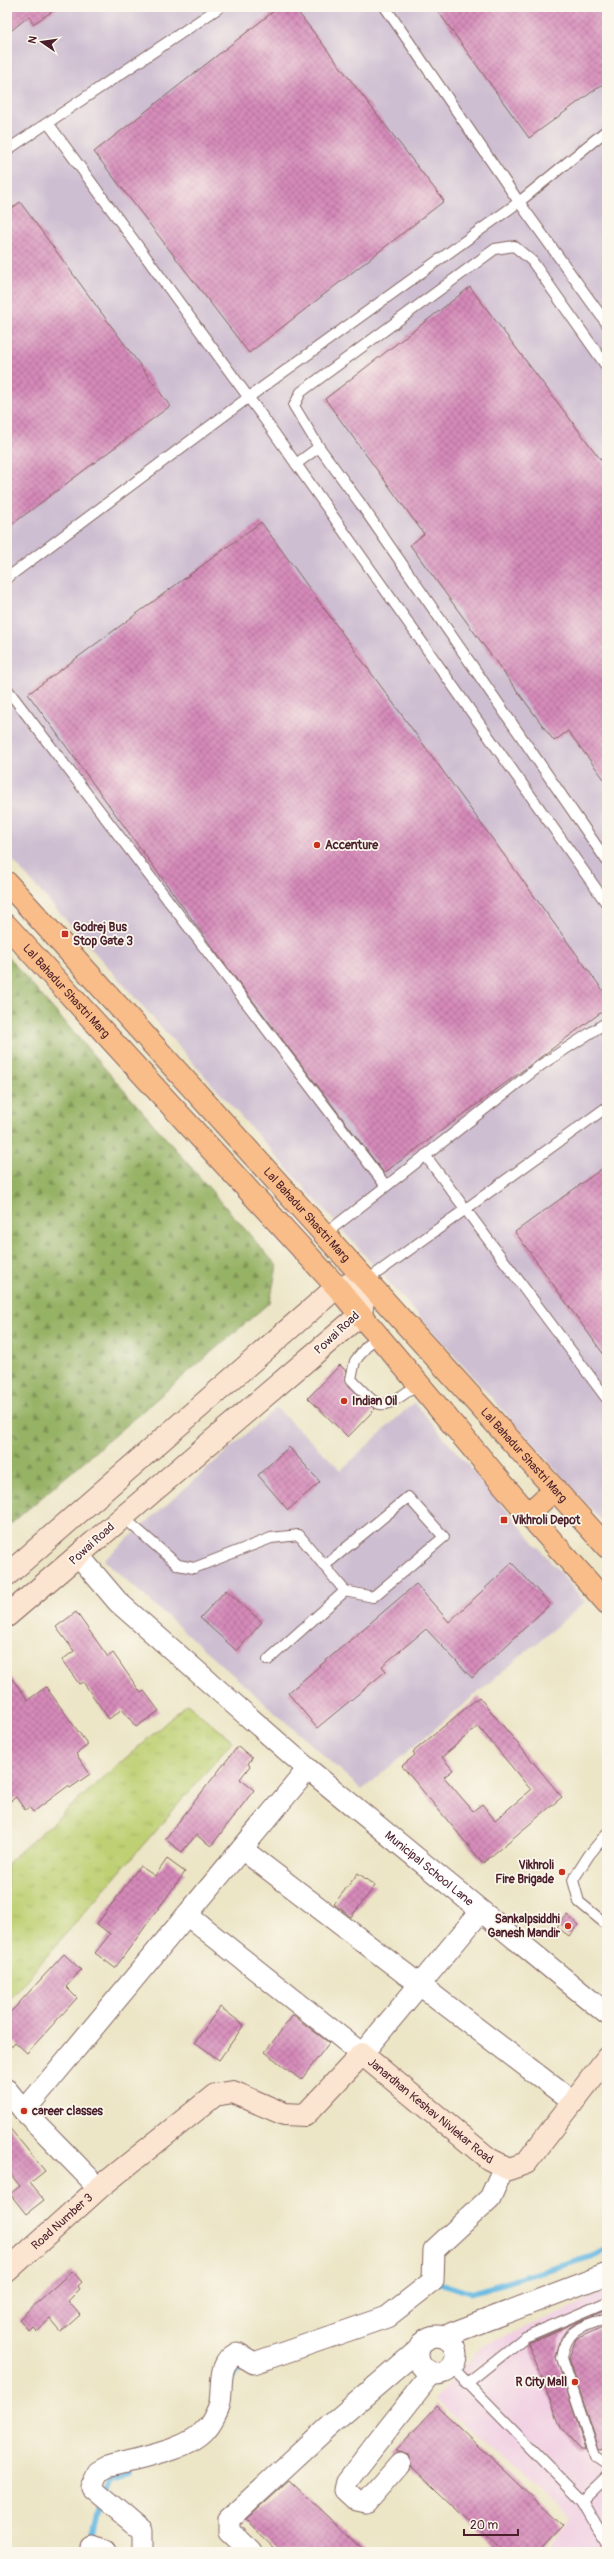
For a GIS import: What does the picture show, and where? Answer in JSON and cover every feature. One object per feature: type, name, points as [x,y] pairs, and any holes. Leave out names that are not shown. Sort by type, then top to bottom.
[{"type":"main road","name":"Lal Bahadur Shastri Marg","points":[[7,883],[607,1547]]},
{"type":"main road","name":"Lal Bahadur Shastri Marg","points":[[7,926],[361,1314]]},
{"type":"main road","points":[[7,1575],[337,1287],[366,1281]]},
{"type":"main road","name":"Powai Road","points":[[7,1616],[361,1314],[366,1281]]},
{"type":"main road","points":[[361,1314],[528,1514],[607,1603]]},
{"type":"main road","points":[[528,1514],[555,1489]]},
{"type":"main road","name":"Janardhan Keshav Nivlekar Road","points":[[99,2188],[215,2095],[233,2092],[284,2114],[305,2116],[362,2054],[489,2159],[509,2169],[526,2163],[607,2058]]},
{"type":"main road","name":"Road Number 3","points":[[7,2272],[99,2188]]},
{"type":"street","name":"Municipal School Lane","points":[[79,1556],[118,1602],[308,1770],[607,2014]]},
{"type":"street","points":[[24,2111],[308,1770]]},
{"type":"street","points":[[242,1849],[573,2102]]},
{"type":"street","points":[[187,1915],[362,2054],[419,1984],[482,1911]]},
{"type":"street","points":[[7,2090],[24,2111],[99,2188]]},
{"type":"street","points":[[142,2552],[143,2531],[91,2487],[98,2472],[107,2467],[187,2444],[206,2429],[220,2403],[220,2376],[230,2357],[237,2353],[254,2363],[386,2318],[433,2281],[434,2250],[490,2198],[504,2167]]},
{"type":"street","points":[[251,2552],[229,2531],[229,2519],[327,2428],[418,2350],[428,2338],[442,2337],[607,2274]]},
{"type":"street","points":[[418,2350],[420,2365],[431,2374],[439,2374],[452,2367],[456,2353],[449,2340],[442,2337]]},
{"type":"street","points":[[400,2464],[366,2503],[357,2501],[345,2490],[347,2482],[431,2374]]},
{"type":"street","points":[[93,2552],[93,2547],[106,2552]]},
{"type":"lane","points":[[7,150],[220,7]]},
{"type":"lane","points":[[385,7],[519,202],[607,324]]},
{"type":"lane","points":[[48,123],[249,397],[607,904]]},
{"type":"lane","points":[[7,578],[249,397],[519,202],[607,130]]},
{"type":"lane","points":[[607,367],[532,261],[514,246],[495,249],[300,392],[294,406],[319,447],[360,503],[607,861]]},
{"type":"lane","points":[[296,464],[319,447]]},
{"type":"lane","points":[[7,689],[386,1186]]},
{"type":"lane","points":[[325,1234],[541,1065],[607,1022]]},
{"type":"lane","points":[[366,1281],[607,1107]]},
{"type":"lane","points":[[425,1155],[467,1208],[607,1399]]},
{"type":"lane","points":[[377,1333],[355,1361],[351,1370],[351,1379],[374,1404],[383,1405],[389,1404],[419,1384]]},
{"type":"lane","points":[[123,1517],[178,1565],[194,1568],[271,1538],[299,1535],[324,1566],[345,1591],[373,1597],[444,1537],[408,1497],[324,1566]]},
{"type":"lane","points":[[268,1660],[345,1591]]},
{"type":"lane","points":[[607,1833],[589,1855],[573,1880],[579,1902],[607,1925]]},
{"type":"lane","points":[[466,2384],[525,2337],[607,2302]]},
{"type":"lane","points":[[607,2318],[575,2330],[565,2342],[562,2358],[594,2456],[607,2464]]},
{"type":"lane","points":[[452,2367],[466,2384],[582,2500],[607,2543]]},
{"type":"lane","points":[[582,2500],[607,2476]]},
{"type":"shaded area","points":[[7,7],[607,7],[607,1527],[7,854]]},
{"type":"shaded area","points":[[414,1402],[585,1602],[362,1790],[104,1560],[276,1408],[341,1470]]},
{"type":"shaded area","name":"R City Mall","points":[[607,2291],[607,2552],[547,2552],[570,2518],[435,2400],[481,2347]]},
{"type":"green space","points":[[7,956],[277,1266],[270,1302],[7,1527]]},
{"type":"green space","points":[[187,1704],[233,1741],[7,2002],[7,1863]]},
{"type":"building","points":[[7,7],[59,7],[33,24],[29,16],[7,34]]},
{"type":"building","points":[[279,7],[294,7],[444,201],[249,353],[94,152]]},
{"type":"building","points":[[435,7],[607,7],[607,81],[529,138]]},
{"type":"building","points":[[20,202],[170,406],[7,528],[7,212]]},
{"type":"building","points":[[470,287],[607,468],[607,783],[568,731],[554,741],[410,545],[424,534],[325,399]]},
{"type":"building","name":"Accenture","points":[[261,522],[607,996],[607,1008],[384,1173],[218,955],[28,694]]},
{"type":"building","points":[[607,1165],[607,1359],[515,1232]]},
{"type":"building","name":"Indian Oil","points":[[340,1365],[346,1371],[346,1383],[375,1409],[348,1437],[308,1398]]},
{"type":"building","points":[[289,1447],[320,1482],[288,1510],[258,1475]]},
{"type":"building","points":[[512,1563],[550,1604],[472,1678],[426,1629],[382,1666],[386,1671],[317,1728],[288,1693],[416,1584],[449,1622]]},
{"type":"building","points":[[226,1590],[262,1622],[237,1651],[200,1618]]},
{"type":"building","points":[[76,1612],[108,1657],[113,1653],[141,1693],[144,1691],[159,1711],[136,1727],[122,1709],[109,1719],[83,1682],[79,1684],[62,1660],[74,1651],[56,1627]]},
{"type":"building","points":[[7,1672],[28,1700],[46,1687],[88,1745],[76,1754],[90,1774],[70,1788],[68,1786],[33,1812],[29,1807],[25,1810],[16,1797],[7,1804]]},
{"type":"building","points":[[479,1697],[562,1797],[483,1863],[402,1766],[415,1755],[413,1752]],"holes":[[[478,1726],[531,1790],[495,1820],[482,1804],[473,1811],[444,1777],[453,1770],[442,1757]]]},
{"type":"building","points":[[238,1746],[252,1758],[248,1764],[250,1766],[240,1779],[254,1790],[211,1846],[196,1835],[182,1852],[165,1839]]},
{"type":"building","points":[[167,1859],[185,1872],[115,1968],[95,1953],[110,1934],[97,1924],[140,1866],[155,1876]]},
{"type":"building","points":[[358,1873],[375,1886],[351,1917],[334,1904]]},
{"type":"building","name":"Sankalpsiddhi Ganesh Mandir","points":[[567,1915],[578,1925],[569,1936],[557,1927]]},
{"type":"building","points":[[64,1954],[81,1970],[66,1987],[77,1998],[27,2053],[15,2042],[7,2051],[7,2016]]},
{"type":"building","points":[[220,2007],[244,2025],[219,2060],[195,2042]]},
{"type":"building","points":[[293,2015],[329,2043],[301,2080],[265,2052]]},
{"type":"building","points":[[7,2125],[45,2171],[30,2183],[44,2200],[26,2214],[10,2194],[20,2186],[7,2170]]},
{"type":"building","points":[[72,2271],[82,2282],[78,2286],[80,2289],[68,2301],[80,2315],[61,2332],[50,2319],[37,2331],[33,2327],[29,2331],[19,2319]]},
{"type":"building","points":[[607,2309],[607,2312],[580,2321],[567,2329],[561,2338],[556,2357],[586,2450],[581,2450],[561,2428],[528,2343]]},
{"type":"building","points":[[607,2325],[607,2448],[599,2449],[569,2358],[576,2339]]},
{"type":"building","points":[[437,2406],[563,2526],[538,2552],[501,2552],[412,2467],[408,2455],[395,2451]]},
{"type":"building","points":[[289,2480],[365,2552],[278,2552],[245,2520]]},
{"type":"waterway","points":[[437,2282],[471,2293],[593,2256],[607,2247]]},
{"type":"waterway","points":[[229,2385],[236,2372],[249,2365]]},
{"type":"waterway","points":[[104,2492],[110,2478],[131,2471]]},
{"type":"waterway","points":[[90,2544],[100,2500]]},
{"type":"place","name":"Accenture","points":[[317,845]]},
{"type":"place","name":"Godrej Bus Stop Gate 3","points":[[65,934]]},
{"type":"place","name":"Indian Oil","points":[[344,1401]]},
{"type":"place","name":"Vikhroli Depot","points":[[504,1520]]},
{"type":"place","name":"Vikhroli Fire Brigade","points":[[562,1872]]},
{"type":"place","name":"Sankalpsiddhi Ganesh Mandir","points":[[568,1926]]},
{"type":"place","name":"career classes","points":[[24,2111]]},
{"type":"place","name":"R City Mall","points":[[575,2382]]}]
